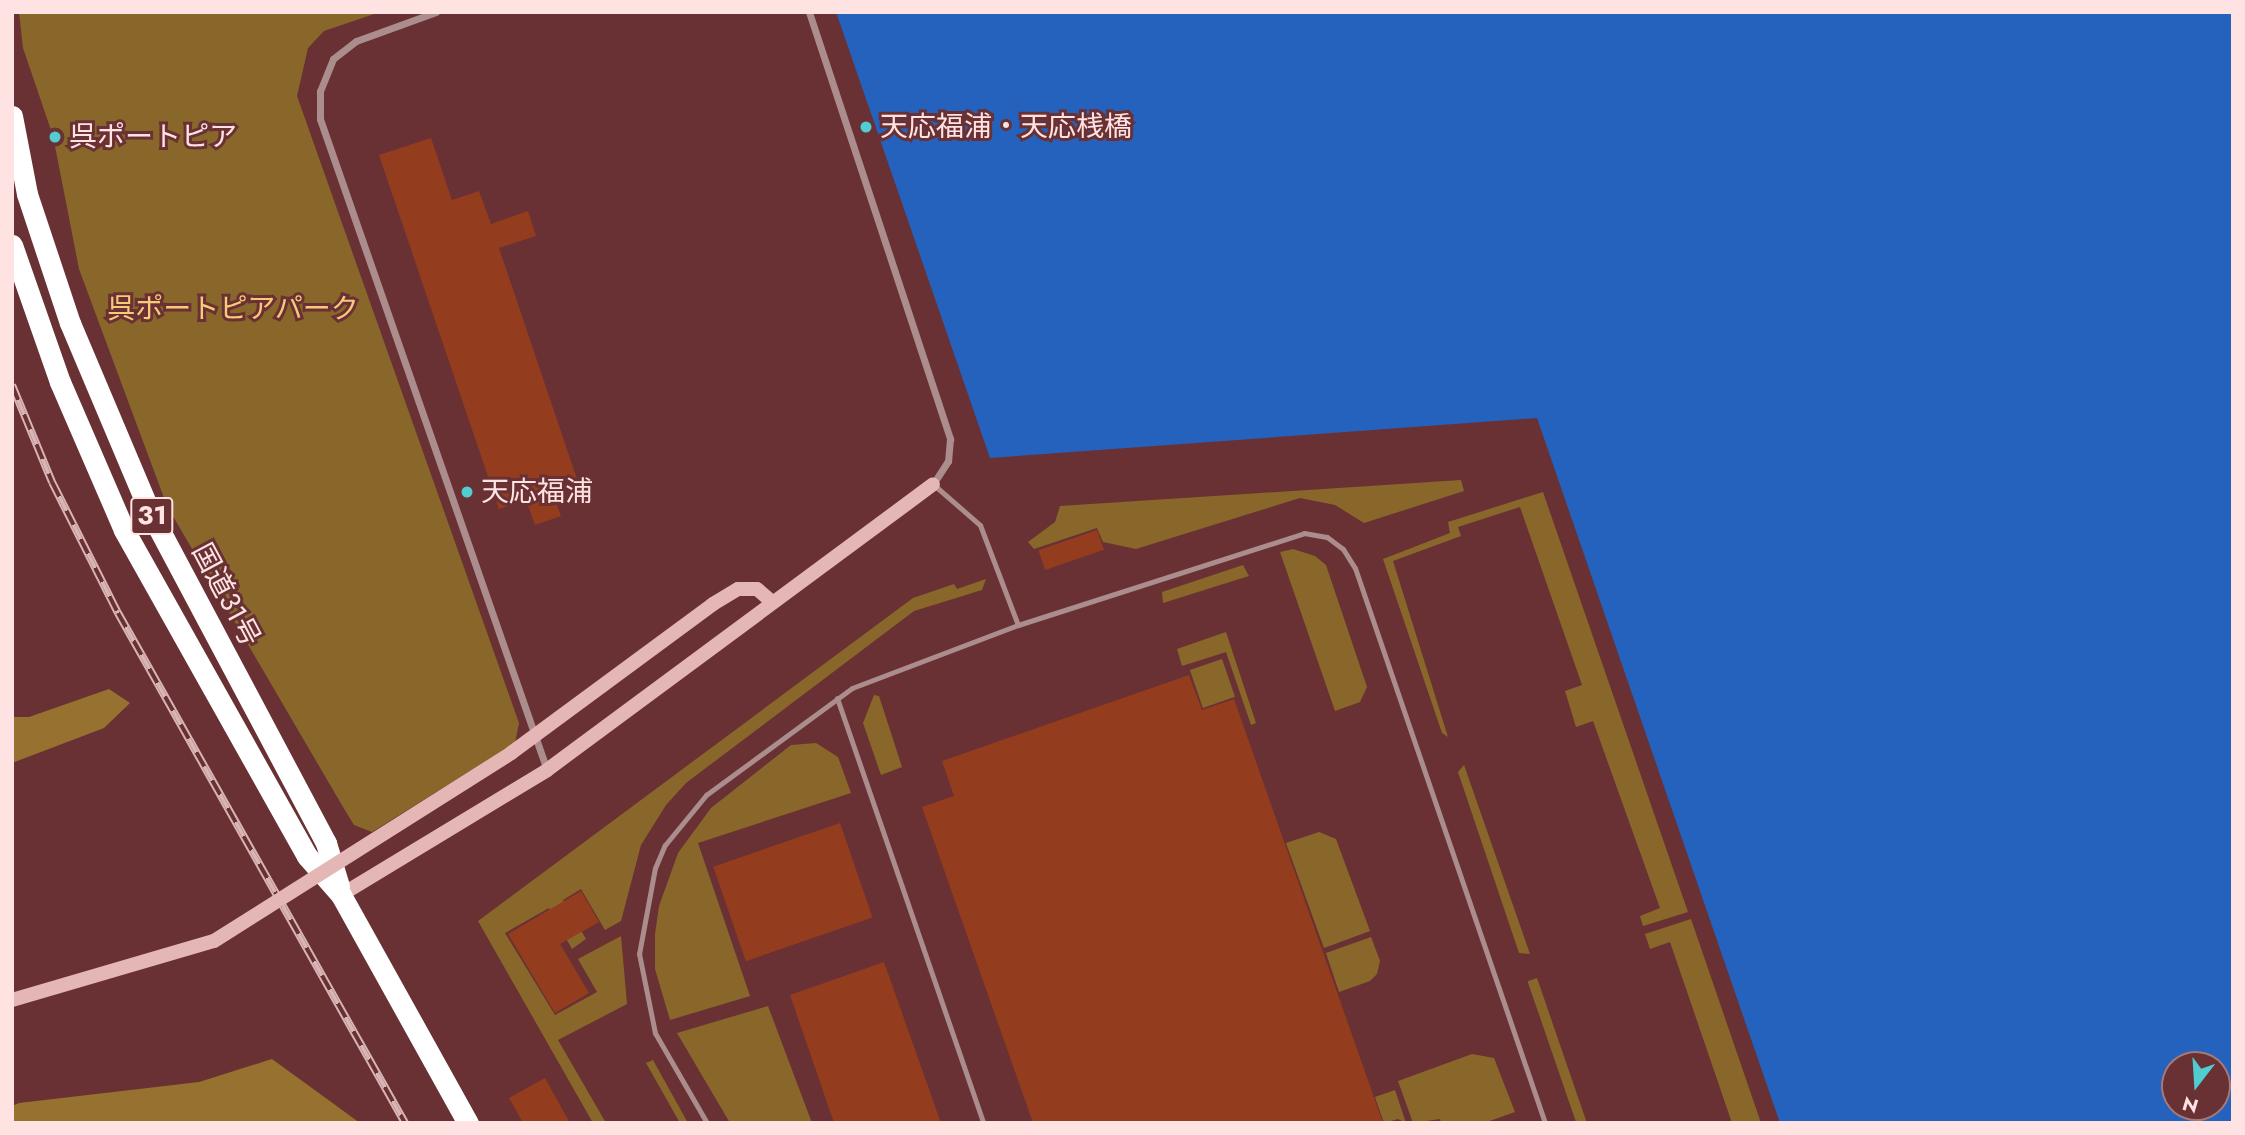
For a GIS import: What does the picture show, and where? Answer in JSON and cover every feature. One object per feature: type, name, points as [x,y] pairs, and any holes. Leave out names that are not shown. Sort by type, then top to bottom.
[{"type":"highway","name":"国道31号","points":[[12,116],[27,194],[70,324],[149,512],[326,844],[341,895]]},
{"type":"highway","name":"国道31号","points":[[12,245],[60,382],[124,530],[307,856],[341,895],[468,1123]]},
{"type":"street","points":[[436,12],[356,41],[333,59],[320,91],[320,119],[547,770]]},
{"type":"street","points":[[341,895],[547,770],[933,484],[948,461],[950,439],[809,12]]},
{"type":"street","points":[[12,1000],[214,941],[511,753],[713,604],[738,589],[757,589],[772,602]]},
{"type":"lane","points":[[933,484],[980,525],[1018,625]]},
{"type":"lane","points":[[707,1123],[655,1033],[645,997],[639,954],[647,891],[665,845],[706,795],[852,688],[1018,625],[1304,533],[1327,537],[1343,549],[1355,568],[1545,1123]]},
{"type":"lane","points":[[836,698],[983,1123]]},
{"type":"green space","name":"呉ポートピアパーク","points":[[19,12],[380,12],[324,31],[308,48],[297,96],[519,723],[515,743],[372,832],[354,825],[167,506],[79,269],[53,136],[23,48]]},
{"type":"green space","points":[[1461,480],[1464,491],[1364,523],[1335,505],[1300,498],[1136,549],[1103,542],[1097,528],[1034,549],[1028,542],[1055,522],[1060,506]]},
{"type":"green space","points":[[1543,492],[1688,912],[1643,926],[1640,916],[1660,908],[1593,721],[1576,727],[1565,691],[1582,685],[1520,507],[1458,527],[1461,536],[1393,561],[1448,737],[1442,733],[1383,559],[1450,533],[1448,522]]},
{"type":"green space","points":[[1293,549],[1315,556],[1326,565],[1367,687],[1360,702],[1335,711],[1280,552]]},
{"type":"green space","points":[[1243,565],[1249,576],[1163,603],[1162,592]]},
{"type":"green space","points":[[986,579],[982,590],[914,611],[686,783],[666,805],[641,845],[621,921],[605,930],[581,889],[563,900],[586,939],[572,949],[549,908],[505,933],[555,1015],[597,992],[578,959],[621,936],[627,1004],[558,1040],[606,1123],[593,1123],[478,921],[913,598],[954,584],[957,589]]},
{"type":"green space","points":[[1226,632],[1256,723],[1251,725],[1226,652],[1182,666],[1177,649]]},
{"type":"green space","points":[[1222,659],[1235,697],[1203,708],[1190,670]]},
{"type":"green space","points":[[874,695],[879,696],[902,767],[881,775],[863,723]]},
{"type":"green space","points":[[816,743],[838,757],[851,793],[698,843],[750,996],[670,1020],[655,969],[655,934],[659,906],[678,853],[711,808],[791,745]]},
{"type":"green space","points":[[1464,765],[1530,954],[1519,953],[1458,772]]},
{"type":"green space","points":[[1319,832],[1336,839],[1370,931],[1324,948],[1286,843]]},
{"type":"green space","points":[[1691,919],[1761,1123],[1732,1123],[1670,942],[1650,949],[1645,934]]},
{"type":"green space","points":[[1371,937],[1380,961],[1377,974],[1370,981],[1339,992],[1326,953]]},
{"type":"green space","points":[[1537,978],[1587,1123],[1576,1123],[1528,981]]},
{"type":"green space","points":[[768,1006],[812,1123],[730,1123],[677,1033]]},
{"type":"green space","points":[[1472,1054],[1494,1058],[1515,1112],[1484,1123],[1441,1123],[1440,1119],[1413,1123],[1398,1081]]},
{"type":"green space","points":[[653,1060],[688,1123],[680,1123],[646,1063]]},
{"type":"green space","points":[[1395,1090],[1406,1123],[1398,1119],[1384,1123],[1375,1097]]},
{"type":"shaded area","points":[[109,689],[130,703],[104,728],[12,763],[12,717],[29,717]]},
{"type":"shaded area","points":[[272,1059],[360,1123],[12,1123],[12,1106],[19,1103],[199,1082]]},
{"type":"water","points":[[836,12],[2233,12],[2233,1123],[1780,1123],[1537,418],[990,458]]},
{"type":"building","points":[[431,138],[452,200],[479,191],[491,224],[528,211],[536,236],[499,248],[578,482],[552,491],[561,516],[535,525],[526,500],[499,509],[379,155]]},
{"type":"building","points":[[1097,530],[1104,550],[1045,570],[1038,550]]},
{"type":"building","points":[[1189,675],[1202,710],[1234,699],[1383,1123],[1033,1123],[922,807],[954,796],[942,761]]},
{"type":"building","points":[[840,823],[873,918],[746,961],[713,867]]},
{"type":"building","points":[[581,891],[599,922],[560,944],[589,993],[555,1013],[508,934]]},
{"type":"building","points":[[884,962],[941,1123],[834,1123],[790,995]]},
{"type":"building","points":[[545,1078],[570,1123],[523,1123],[509,1098]]},
{"type":"railway","points":[[12,385],[52,482],[118,613],[405,1123]]},
{"type":"place","name":"天応福浦・天応桟橋","points":[[866,127]]},
{"type":"place","name":"呉ポートピア","points":[[55,137]]},
{"type":"place","name":"天応福浦","points":[[467,492]]}]
